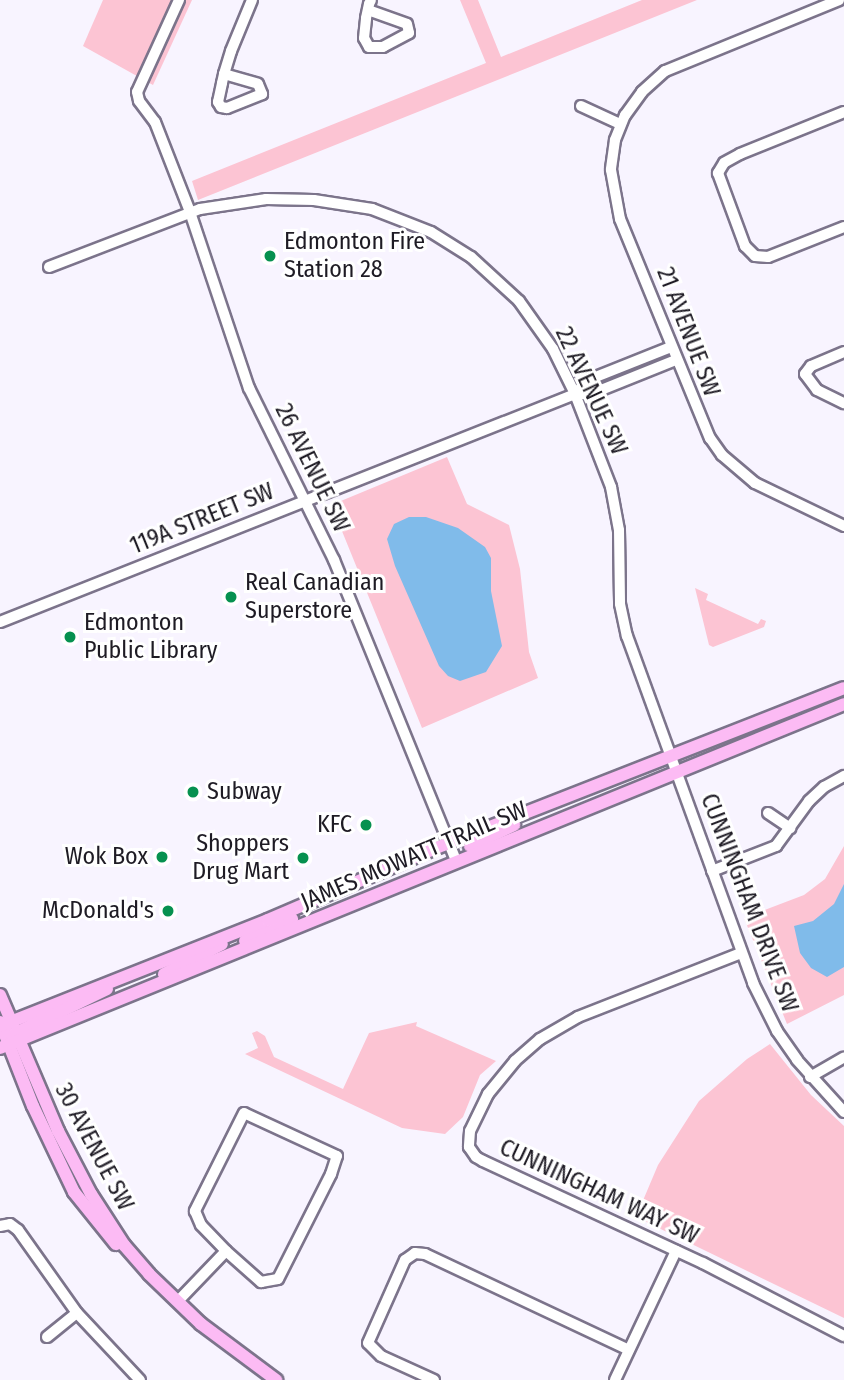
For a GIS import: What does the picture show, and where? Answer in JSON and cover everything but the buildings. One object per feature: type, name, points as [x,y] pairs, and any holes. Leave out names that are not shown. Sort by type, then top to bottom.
[{"type":"main road","name":"JAMES MOWATT TRAIL SW","points":[[6,1033],[134,972],[449,843],[844,688]]},
{"type":"main road","name":"JAMES MOWATT TRAIL SW","points":[[6,1033],[103,1007],[675,770],[844,704]]},
{"type":"main road","points":[[456,861],[465,848],[510,827],[530,811]]},
{"type":"main road","points":[[233,954],[242,943],[349,886]]},
{"type":"main road","points":[[103,1007],[220,947],[227,936]]},
{"type":"main road","name":"30 AVENUE SW","points":[[0,996],[6,1033],[91,1194],[124,1245],[218,1339],[276,1380]]},
{"type":"street","name":"26 AVENUE SW","points":[[179,0],[138,92],[140,104],[155,122],[190,212],[232,346],[249,388],[306,500],[359,617],[456,861]]},
{"type":"street","points":[[224,74],[252,0]]},
{"type":"street","name":"21 AVENUE SW","points":[[839,0],[674,66],[642,92],[620,124],[611,158],[614,199],[704,429],[733,466],[766,490],[844,526]]},
{"type":"street","points":[[370,5],[407,24],[409,33],[389,46],[369,47],[364,38],[370,5]]},
{"type":"street","points":[[581,106],[620,124]]},
{"type":"street","points":[[844,112],[746,151],[728,160],[719,169],[719,180],[745,246],[755,257],[768,257],[844,226]]},
{"type":"street","name":"22 AVENUE SW","points":[[49,267],[190,212],[266,199],[314,200],[372,209],[418,226],[471,257],[519,301],[553,349],[575,394],[616,508],[619,594],[624,625],[675,770]]},
{"type":"street","name":"119A STREET SW","points":[[575,394],[588,380],[671,347]]},
{"type":"street","points":[[844,352],[811,366],[804,374],[817,390],[844,403]]},
{"type":"street","name":"119A STREET SW","points":[[0,622],[575,394],[591,394],[676,360]]},
{"type":"street","name":"CUNNINGHAM DRIVE SW","points":[[675,770],[741,953],[769,1017],[810,1077],[844,1112]]},
{"type":"street","points":[[712,871],[770,850],[816,793],[844,776]]},
{"type":"street","points":[[768,813],[790,828]]},
{"type":"street","name":"CUNNINGHAM WAY SW","points":[[741,953],[579,1017],[540,1039],[497,1082],[468,1137],[469,1147],[476,1157],[676,1251],[844,1336]]},
{"type":"street","points":[[810,1077],[844,1056]]},
{"type":"street","points":[[244,1113],[337,1156],[331,1174],[278,1279],[273,1283],[261,1282],[226,1251],[201,1225],[195,1211],[244,1113]]},
{"type":"street","points":[[0,1226],[10,1224],[18,1230],[77,1313],[140,1380]]},
{"type":"street","points":[[178,1301],[226,1251]]},
{"type":"street","points":[[615,1380],[676,1251]]},
{"type":"street","points":[[434,1380],[382,1356],[368,1343],[405,1260],[415,1253],[425,1254],[629,1350]]},
{"type":"street","points":[[47,1337],[77,1313]]},
{"type":"shaded area","points":[[103,0],[192,0],[153,85],[83,46]]},
{"type":"shaded area","points":[[460,0],[478,0],[501,57],[642,0],[697,0],[198,200],[192,181],[486,63]]},
{"type":"shaded area","points":[[447,457],[467,504],[509,525],[520,569],[529,652],[538,678],[422,728],[333,509],[336,503]]},
{"type":"shaded area","points":[[695,588],[708,594],[706,600],[758,624],[761,619],[766,621],[764,627],[713,647],[709,645]]},
{"type":"shaded area","points":[[844,846],[844,995],[787,1024],[744,918],[804,895],[825,879]]},
{"type":"shaded area","points":[[417,1022],[416,1026],[496,1061],[480,1075],[463,1117],[445,1134],[402,1128],[245,1054],[258,1048],[252,1033],[257,1031],[265,1036],[274,1057],[343,1089],[369,1033]]},
{"type":"shaded area","points":[[770,1044],[811,1095],[844,1126],[844,1318],[636,1217],[658,1165],[699,1101],[747,1059]]},
{"type":"water","points":[[409,517],[426,517],[458,528],[485,547],[491,558],[491,591],[502,646],[486,672],[460,681],[448,676],[439,666],[395,566],[387,539],[394,524]]},
{"type":"water","points":[[844,884],[844,967],[827,977],[811,968],[800,953],[794,926],[813,921],[834,904]]},
{"type":"place","name":"Edmonton Fire Station 28","points":[[270,256]]},
{"type":"place","name":"Real Canadian Superstore","points":[[231,597]]},
{"type":"place","name":"Edmonton Public Library","points":[[70,637]]},
{"type":"place","name":"Subway","points":[[193,792]]},
{"type":"place","name":"KFC","points":[[366,825]]},
{"type":"place","name":"Wok Box","points":[[162,857]]},
{"type":"place","name":"Shoppers Drug Mart","points":[[303,858]]},
{"type":"place","name":"McDonald's","points":[[168,911]]}]
